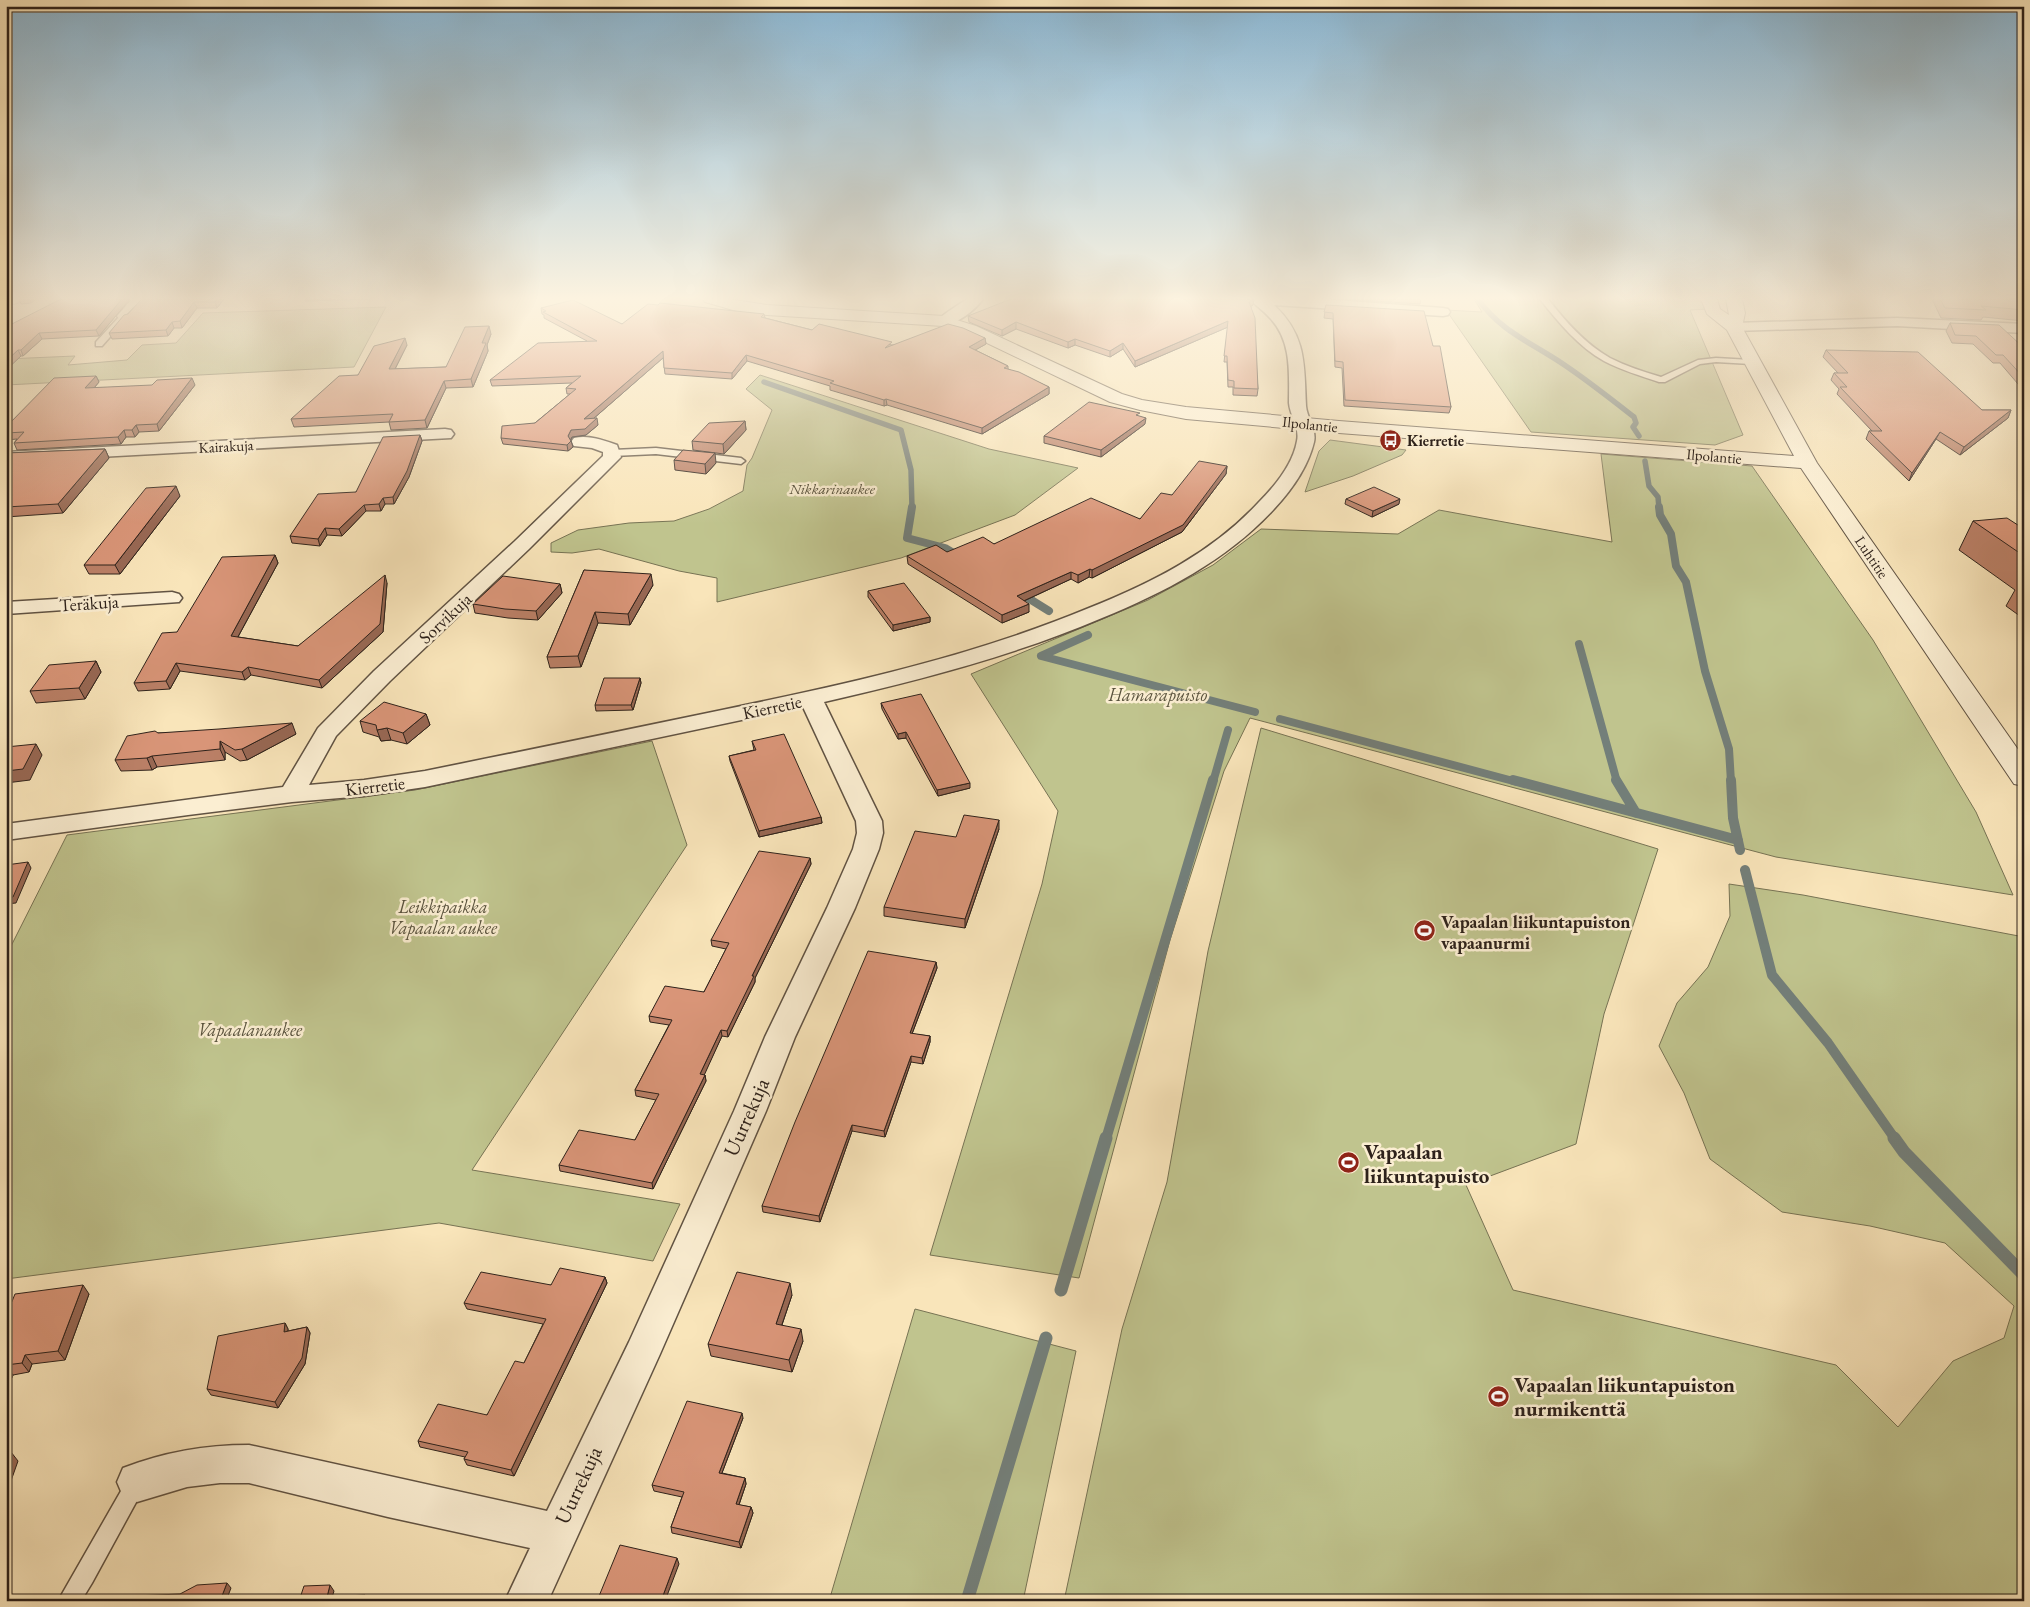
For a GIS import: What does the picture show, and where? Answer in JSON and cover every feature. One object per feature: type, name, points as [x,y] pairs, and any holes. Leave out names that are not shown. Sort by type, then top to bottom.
[{"type":"street","name":"Ilpolantie","points":[[1066,374],[1116,398],[1140,405],[1186,412],[1301,424],[1807,463]]},
{"type":"street","name":"Kierretie","points":[[6,832],[292,794],[364,788],[425,779],[811,698],[916,674],[984,654],[1078,622],[1189,569],[1226,544],[1257,518],[1296,467],[1306,442],[1307,435],[1301,424],[1298,411],[1298,374]]},
{"type":"street","name":"Luhtitie","points":[[1759,374],[1807,463],[2024,778]]},
{"type":"street","name":"Kairakuja","points":[[6,457],[445,434]]},
{"type":"street","points":[[580,442],[606,446],[613,453]]},
{"type":"street","name":"Sorvikuja","points":[[292,794],[326,733],[382,676],[610,459],[613,453]]},
{"type":"street","name":"Teräkuja","points":[[6,608],[172,598]]},
{"type":"street","name":"Uurrekuja","points":[[526,1601],[556,1533],[642,1354],[750,1111],[780,1037],[841,908],[866,849],[870,832],[868,821],[811,698]]},
{"type":"street","name":"Uurrekuja","points":[[137,1482],[187,1468],[220,1464],[249,1464],[388,1497],[556,1533]]},
{"type":"lane","points":[[1646,374],[1662,380],[1674,374]]},
{"type":"lane","points":[[613,453],[656,451],[741,461]]},
{"type":"lane","points":[[68,1601],[85,1576],[137,1482]]},
{"type":"green space","points":[[6,374],[219,374],[6,385]]},
{"type":"green space","points":[[1491,374],[1717,374],[1743,435],[1715,445],[1531,432]]},
{"type":"green space","name":"Nikkarinaukee","points":[[760,375],[989,449],[1078,468],[1015,515],[901,558],[717,602],[717,578],[679,571],[599,549],[572,553],[551,552],[551,543],[578,530],[629,523],[674,521],[709,509],[743,491],[747,465],[752,458],[772,410],[746,389]]},
{"type":"green space","points":[[1330,440],[1406,450],[1402,455],[1353,476],[1305,492],[1319,451]]},
{"type":"green space","name":"Hamarapuisto","points":[[1601,454],[1752,466],[1873,640],[1976,812],[2013,895],[1776,857],[1250,718],[1224,771],[1170,940],[1079,1278],[930,1255],[1042,884],[1058,811],[971,674],[1148,600],[1213,565],[1261,529],[1398,534],[1439,510],[1612,542]]},
{"type":"green space","name":"Vapaalan liikuntapuisto","points":[[1261,728],[1658,849],[1604,1014],[1576,1144],[1466,1185],[1513,1290],[1836,1365],[1898,1427],[1953,1361],[2004,1338],[2014,1306],[1945,1243],[1870,1226],[1782,1212],[1710,1159],[1684,1093],[1659,1046],[1677,1003],[1708,967],[1730,916],[1729,884],[1803,895],[2024,937],[2024,1601],[1064,1601],[1122,1329],[1167,1182],[1208,951]]},
{"type":"green space","name":"Vapaalanaukee","points":[[652,741],[687,845],[472,1170],[680,1204],[653,1261],[439,1223],[6,1279],[6,956],[67,835],[415,790]]},
{"type":"green space","points":[[915,1309],[1076,1351],[1023,1601],[829,1601]]},
{"type":"building","points":[[473,374],[471,379],[444,381],[425,420],[389,422],[393,414],[291,419],[339,376]]},
{"type":"building","points":[[498,374],[636,374],[584,419],[597,418],[585,429],[571,430],[568,436],[571,441],[567,445],[501,438],[502,426],[535,423],[576,389],[566,388],[581,376],[490,380]]},
{"type":"building","points":[[810,374],[1023,374],[1049,387],[982,428],[830,383],[834,381]]},
{"type":"building","points":[[1228,374],[1257,374],[1258,389],[1234,388],[1234,381],[1228,380]]},
{"type":"building","points":[[1344,374],[1445,374],[1451,407],[1345,400]]},
{"type":"building","points":[[1835,374],[1942,374],[1982,410],[2011,410],[1964,447],[1940,432],[1912,473],[1869,431],[1882,431],[1840,387],[1847,387]]},
{"type":"building","points":[[96,376],[85,388],[152,385],[157,380],[192,378],[157,424],[136,425],[132,430],[124,430],[118,437],[14,443],[24,432],[6,433],[6,427],[54,378]]},
{"type":"building","points":[[1089,402],[1140,413],[1136,415],[1146,418],[1101,450],[1044,436]]},
{"type":"building","points":[[745,421],[723,444],[692,441],[709,423]]},
{"type":"building","points":[[420,435],[407,471],[393,497],[383,498],[379,504],[364,505],[339,529],[325,528],[318,539],[290,536],[318,494],[356,492],[383,437]]},
{"type":"building","points":[[105,449],[58,504],[6,507],[6,453]]},
{"type":"building","points":[[683,450],[715,453],[705,464],[674,460]]},
{"type":"building","points":[[1199,461],[1227,466],[1183,525],[1092,570],[1090,569],[1078,575],[1071,572],[1017,596],[1029,604],[1002,615],[907,556],[936,545],[947,552],[983,537],[994,544],[1091,498],[1140,519],[1161,493],[1172,495]]},
{"type":"building","points":[[176,486],[115,565],[84,565],[146,488]]},
{"type":"building","points":[[1374,487],[1400,499],[1373,511],[1346,499]]},
{"type":"building","points":[[2007,518],[2024,529],[2024,556],[1973,521]]},
{"type":"building","points":[[275,555],[231,636],[298,646],[385,575],[380,624],[319,680],[248,667],[242,672],[176,663],[166,681],[134,683],[162,633],[177,632],[222,557]]},
{"type":"building","points":[[584,570],[651,574],[628,614],[595,612],[578,656],[547,657]]},
{"type":"building","points":[[503,576],[560,584],[536,611],[473,604]]},
{"type":"building","points":[[904,583],[930,617],[893,625],[868,591]]},
{"type":"building","points":[[96,661],[79,688],[30,691],[49,665]]},
{"type":"building","points":[[604,678],[640,678],[631,705],[595,705]]},
{"type":"building","points":[[921,694],[970,783],[937,790],[906,732],[898,734],[881,703]]},
{"type":"building","points":[[384,702],[426,714],[403,733],[387,728],[377,730],[376,725],[360,721]]},
{"type":"building","points":[[292,723],[242,749],[235,750],[220,741],[220,749],[115,760],[127,736],[155,731],[158,733]]},
{"type":"building","points":[[784,734],[821,817],[759,831],[729,756],[756,750],[752,741]]},
{"type":"building","points":[[36,744],[23,769],[6,771],[6,747]]},
{"type":"building","points":[[964,815],[999,820],[965,919],[884,907],[915,831],[956,837]]},
{"type":"building","points":[[759,851],[810,858],[727,1031],[721,1030],[700,1074],[705,1075],[652,1183],[559,1165],[579,1130],[635,1140],[659,1094],[635,1090],[672,1020],[649,1016],[665,986],[704,992],[729,943],[711,940]]},
{"type":"building","points":[[28,862],[13,897],[6,898],[6,865]]},
{"type":"building","points":[[868,951],[936,962],[910,1033],[930,1036],[922,1058],[911,1056],[884,1131],[852,1125],[819,1216],[762,1206],[795,1122]]},
{"type":"building","points":[[560,1268],[605,1277],[511,1470],[464,1459],[468,1452],[418,1441],[438,1404],[487,1415],[515,1361],[524,1363],[546,1319],[464,1303],[481,1272],[551,1285]]},
{"type":"building","points":[[737,1272],[790,1283],[776,1324],[801,1329],[789,1360],[708,1344]]},
{"type":"building","points":[[83,1285],[58,1351],[25,1355],[22,1363],[6,1365],[6,1316],[15,1294]]},
{"type":"building","points":[[285,1323],[284,1332],[307,1327],[302,1358],[275,1402],[207,1389],[218,1336]]},
{"type":"building","points":[[687,1401],[742,1413],[719,1473],[745,1478],[736,1504],[751,1507],[739,1542],[671,1527],[684,1492],[652,1485]]},
{"type":"building","points":[[11,1452],[6,1465],[6,1453]]},
{"type":"building","points":[[620,1545],[677,1558],[661,1601],[597,1601]]},
{"type":"building","points":[[227,1583],[220,1601],[132,1601],[134,1596],[180,1594],[197,1585]]},
{"type":"building","points":[[330,1585],[327,1597],[365,1595],[363,1601],[299,1601],[304,1586]]},
{"type":"waterway","points":[[1577,374],[1634,417],[1636,423],[1633,427],[1639,436]]},
{"type":"waterway","points":[[764,382],[901,430],[911,470],[912,507]]},
{"type":"waterway","points":[[1645,461],[1649,486],[1658,497],[1659,508]]},
{"type":"waterway","points":[[912,507],[907,538],[945,548],[960,557]]},
{"type":"waterway","points":[[1659,507],[1660,515],[1671,534],[1676,566],[1686,582],[1705,671],[1729,749],[1731,782]]},
{"type":"waterway","points":[[1020,593],[1049,611]]},
{"type":"waterway","points":[[1088,635],[1041,656],[1255,712]]},
{"type":"waterway","points":[[1579,644],[1617,781]]},
{"type":"waterway","points":[[1280,719],[1517,782]]},
{"type":"waterway","points":[[1213,782],[1228,730]]},
{"type":"waterway","points":[[1106,1139],[1213,780]]},
{"type":"waterway","points":[[1513,780],[1636,813]]},
{"type":"waterway","points":[[1731,780],[1733,818],[1738,840]]},
{"type":"waterway","points":[[1617,781],[1636,813]]},
{"type":"waterway","points":[[1636,813],[1738,840]]},
{"type":"waterway","points":[[1738,840],[1740,850]]},
{"type":"waterway","points":[[1745,870],[1772,975],[1828,1043],[1895,1139]]},
{"type":"waterway","points":[[1061,1290],[1106,1138]]},
{"type":"waterway","points":[[1894,1138],[1904,1152],[2024,1275]]},
{"type":"waterway","points":[[967,1601],[1046,1338]]},
{"type":"place","name":"Kierretie","points":[[1391,440]]},
{"type":"place","name":"Vapaalan liikuntapuiston vapaanurmi","points":[[1425,931]]},
{"type":"place","name":"Vapaalan liikuntapuisto","points":[[1348,1163]]},
{"type":"place","name":"Vapaalan liikuntapuiston nurmikenttä","points":[[1498,1396]]},
{"type":"park label","name":"Leikkipaikka Vapaalan aukee","points":[[443,916]]}]
